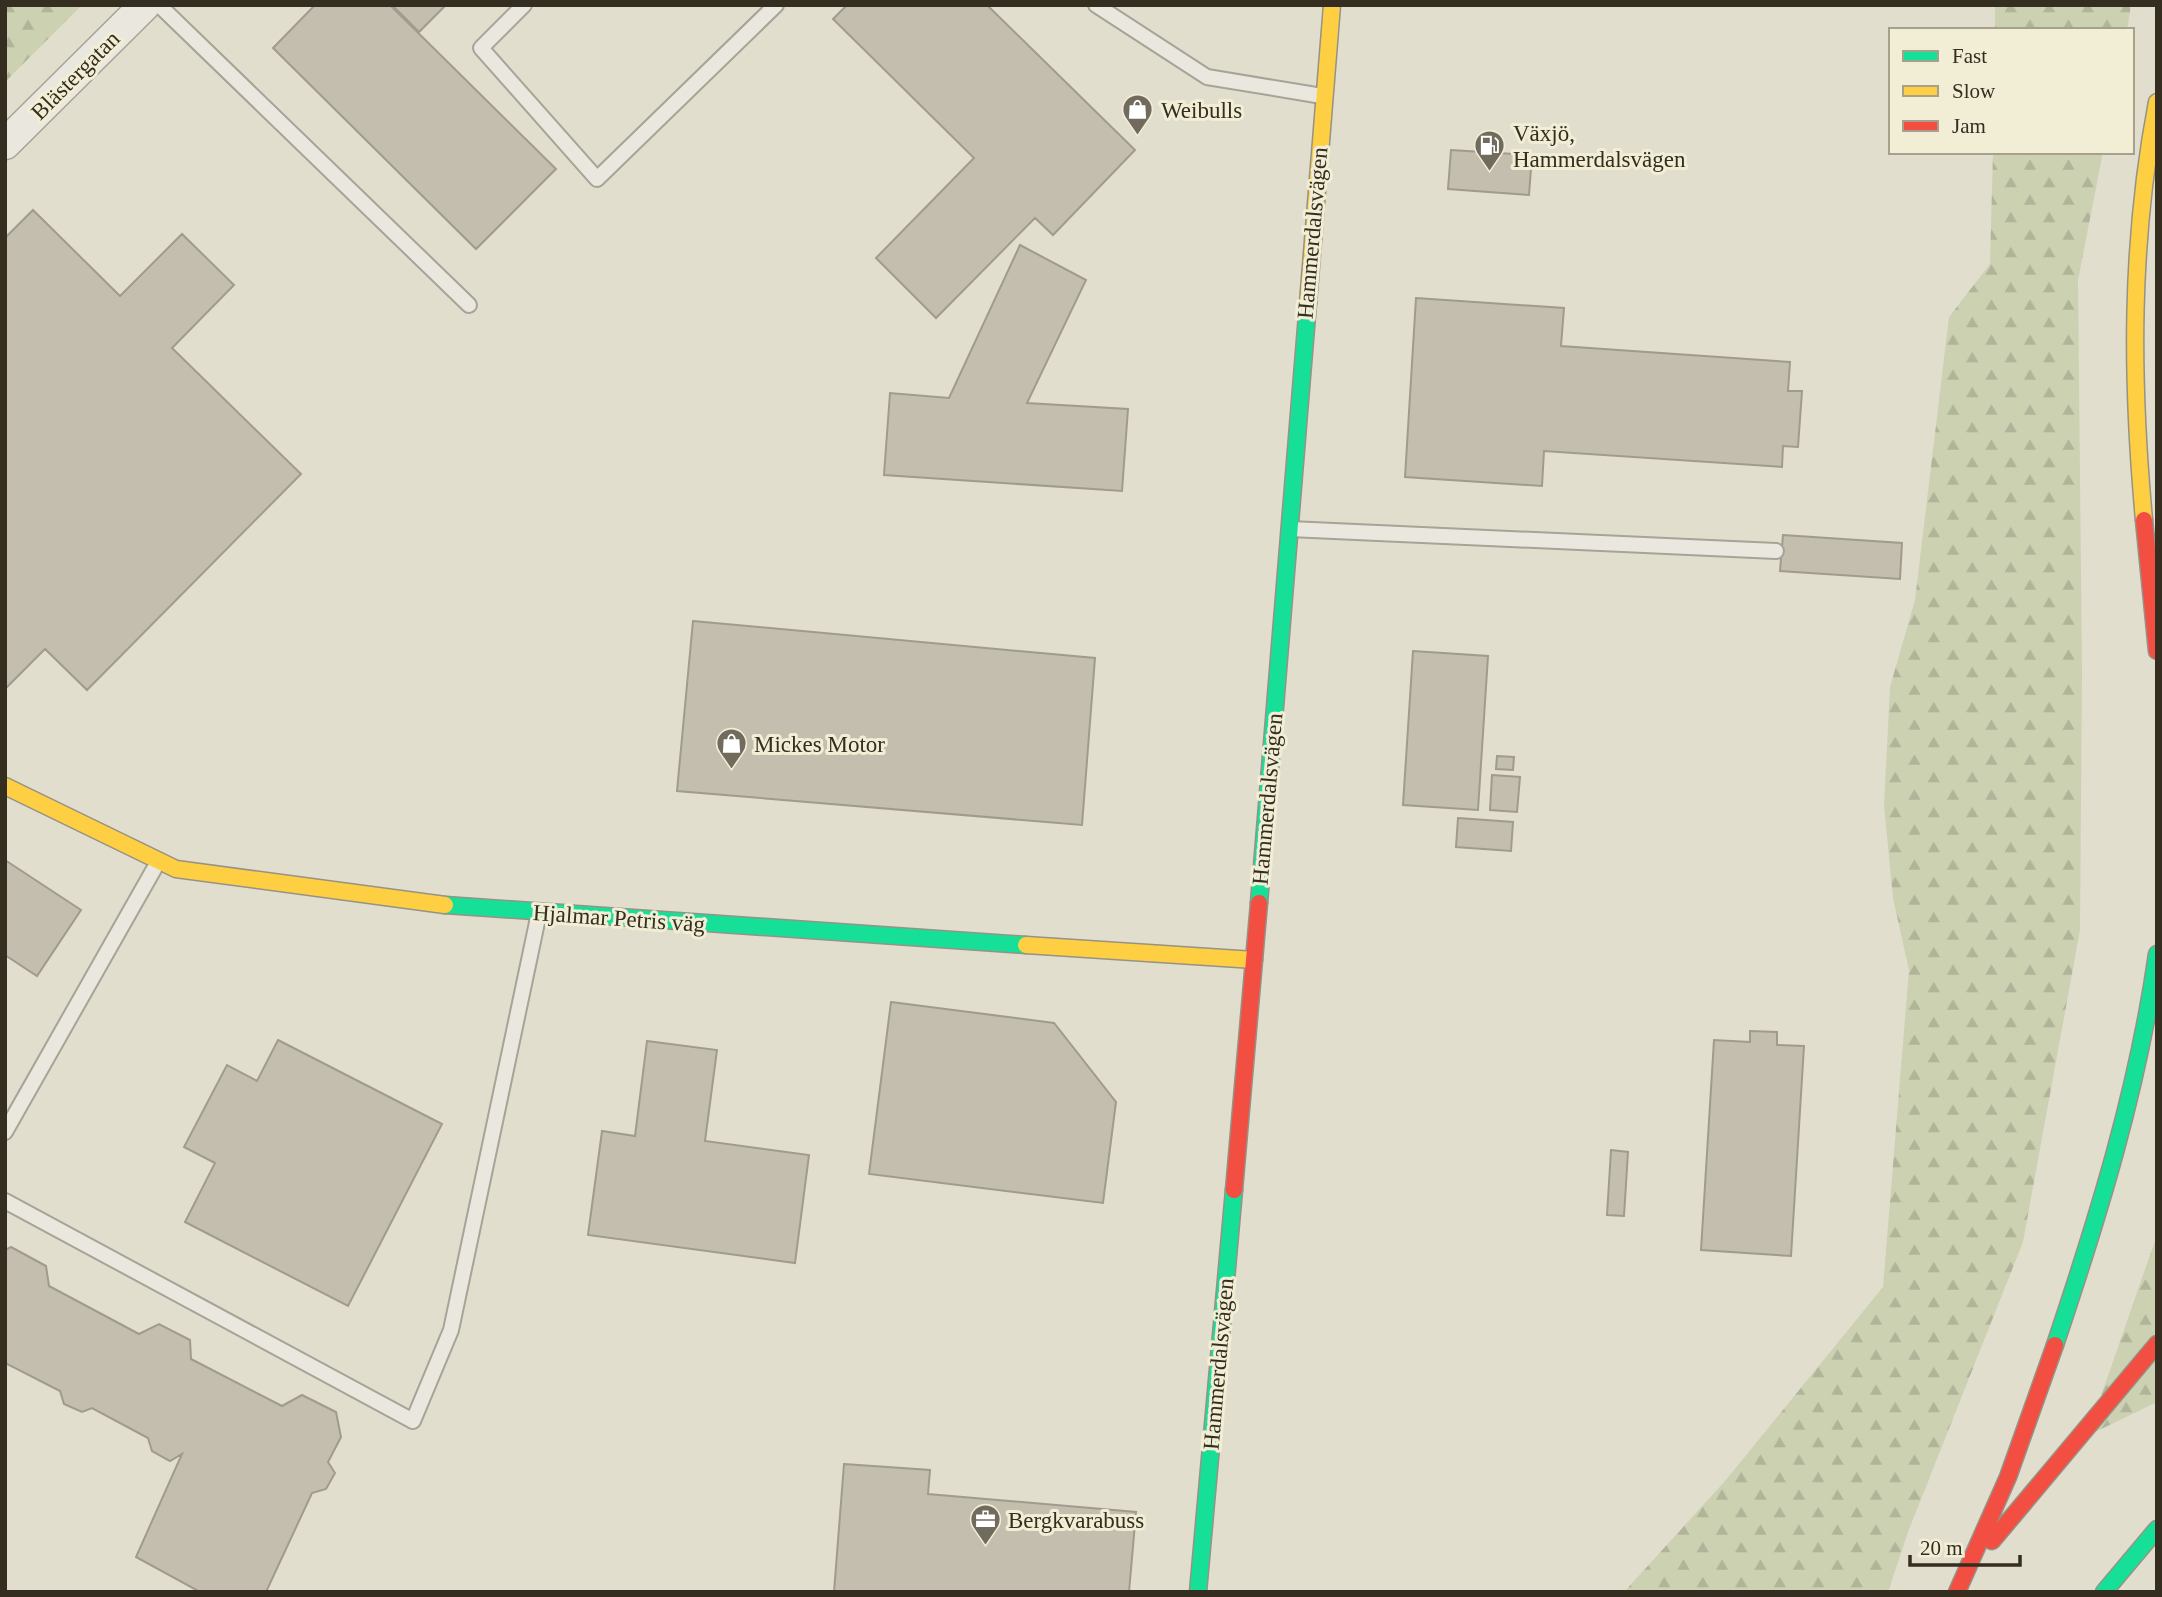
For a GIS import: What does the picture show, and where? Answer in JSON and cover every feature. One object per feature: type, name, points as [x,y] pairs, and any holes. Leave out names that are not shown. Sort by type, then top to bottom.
[{"type":"main road","name":"Hammerdalsvägen","points":[[1198,1592],[1254,960],[1332,5]]},
{"type":"main road","points":[[2157,102],[2148,147],[2136,255],[2134,362],[2140,480],[2157,650]]},
{"type":"main road","name":"Hjalmar Petris väg","points":[[5,786],[176,869],[203,873],[450,906],[1254,960]]},
{"type":"main road","points":[[1957,1592],[2040,1393],[2098,1214],[2125,1119],[2151,1004],[2157,954]]},
{"type":"main road","points":[[1968,1569],[2157,1344]]},
{"type":"main road","points":[[2104,1592],[2157,1529]]},
{"type":"street","name":"Blästergatan","points":[[5,144],[145,5]]},
{"type":"lane","points":[[159,5],[469,305]]},
{"type":"lane","points":[[524,5],[481,48],[597,179],[776,5]]},
{"type":"lane","points":[[1096,5],[1207,77],[1324,96]]},
{"type":"lane","points":[[1289,528],[1776,551]]},
{"type":"lane","points":[[5,1132],[158,861]]},
{"type":"lane","points":[[5,1200],[413,1421],[451,1330],[540,912]]},
{"type":"green space","points":[[5,5],[82,5],[5,82]]},
{"type":"green space","points":[[1995,5],[2131,5],[2127,28],[1995,28]]},
{"type":"green space","points":[[1993,154],[2103,154],[2078,280],[2082,672],[2080,930],[2023,1242],[1908,1532],[1888,1592],[1624,1592],[1725,1481],[1883,1287],[1909,970],[1893,898],[1884,805],[1890,687],[1915,600],[1949,317],[1990,264]]},
{"type":"green space","points":[[2157,1235],[2157,1402],[2087,1436]]},
{"type":"building","points":[[315,5],[390,5],[556,169],[476,249],[273,48]]},
{"type":"building","points":[[392,5],[446,5],[419,32]]},
{"type":"building","points":[[847,5],[987,5],[1135,150],[1053,235],[1035,218],[936,318],[876,258],[974,158],[833,19]]},
{"type":"building","points":[[1451,150],[1532,155],[1529,195],[1448,189]]},
{"type":"building","points":[[33,210],[120,296],[182,234],[234,285],[172,348],[301,474],[87,690],[45,649],[5,689],[5,238]]},
{"type":"building","points":[[1020,245],[1086,280],[1027,403],[1128,409],[1122,491],[884,475],[890,393],[949,398]]},
{"type":"building","points":[[1416,298],[1564,308],[1561,346],[1790,362],[1788,391],[1802,391],[1798,447],[1783,446],[1782,467],[1544,451],[1542,486],[1405,477]]},
{"type":"building","points":[[1783,535],[1902,543],[1900,579],[1780,571]]},
{"type":"building","points":[[693,621],[1095,658],[1082,825],[677,791]]},
{"type":"building","points":[[1413,651],[1488,656],[1478,810],[1403,805]]},
{"type":"building","points":[[1497,756],[1514,757],[1513,770],[1496,769]]},
{"type":"building","points":[[1492,775],[1520,777],[1517,812],[1490,810]]},
{"type":"building","points":[[1458,818],[1513,822],[1511,851],[1456,847]]},
{"type":"building","points":[[5,860],[81,910],[37,976],[5,955]]},
{"type":"building","points":[[891,1002],[1054,1023],[1116,1102],[1103,1203],[869,1174]]},
{"type":"building","points":[[1750,1031],[1777,1032],[1777,1045],[1804,1046],[1791,1256],[1701,1250],[1714,1040],[1750,1042]]},
{"type":"building","points":[[278,1040],[442,1124],[348,1306],[185,1222],[215,1163],[184,1147],[227,1065],[257,1081]]},
{"type":"building","points":[[647,1041],[717,1050],[705,1141],[809,1155],[795,1263],[588,1235],[602,1131],[635,1136]]},
{"type":"building","points":[[1611,1150],[1628,1152],[1624,1216],[1607,1215]]},
{"type":"building","points":[[11,1247],[46,1266],[49,1286],[139,1334],[159,1324],[190,1340],[191,1359],[282,1406],[302,1395],[336,1412],[341,1437],[328,1462],[335,1473],[326,1489],[312,1493],[266,1592],[200,1592],[136,1557],[182,1454],[170,1461],[152,1451],[148,1438],[92,1408],[82,1412],[64,1404],[60,1391],[5,1363],[5,1250]]},
{"type":"building","name":"Bergkvarabuss","points":[[844,1464],[930,1470],[928,1494],[1136,1512],[1129,1592],[834,1592]]},
{"type":"traffic: fast","points":[[1259,903],[1308,303]]},
{"type":"traffic: fast","points":[[445,905],[1026,945]]},
{"type":"traffic: fast","points":[[2055,1345],[2128,1103],[2157,954]]},
{"type":"traffic: fast","points":[[1198,1592],[1234,1190]]},
{"type":"traffic: fast","points":[[2104,1592],[2157,1529]]},
{"type":"traffic: slow","points":[[1308,303],[1332,5]]},
{"type":"traffic: slow","points":[[2144,520],[2135,363],[2136,311],[2142,207],[2157,102]]},
{"type":"traffic: slow","points":[[5,786],[176,869],[445,905]]},
{"type":"traffic: slow","points":[[1026,945],[1254,960]]},
{"type":"traffic: jam","points":[[2144,520],[2157,651]]},
{"type":"traffic: jam","points":[[1234,1190],[1259,903]]},
{"type":"traffic: jam","points":[[1992,1541],[2157,1344]]},
{"type":"traffic: jam","points":[[1957,1592],[2008,1477],[2055,1345]]},
{"type":"place","name":"Weibulls","points":[[1138,137]]},
{"type":"place","name":"Växjö, Hammerdalsvägen","points":[[1490,173]]},
{"type":"place","name":"Mickes Motor","points":[[731,771]]},
{"type":"place","name":"Bergkvarabuss","points":[[985,1547]]}]
